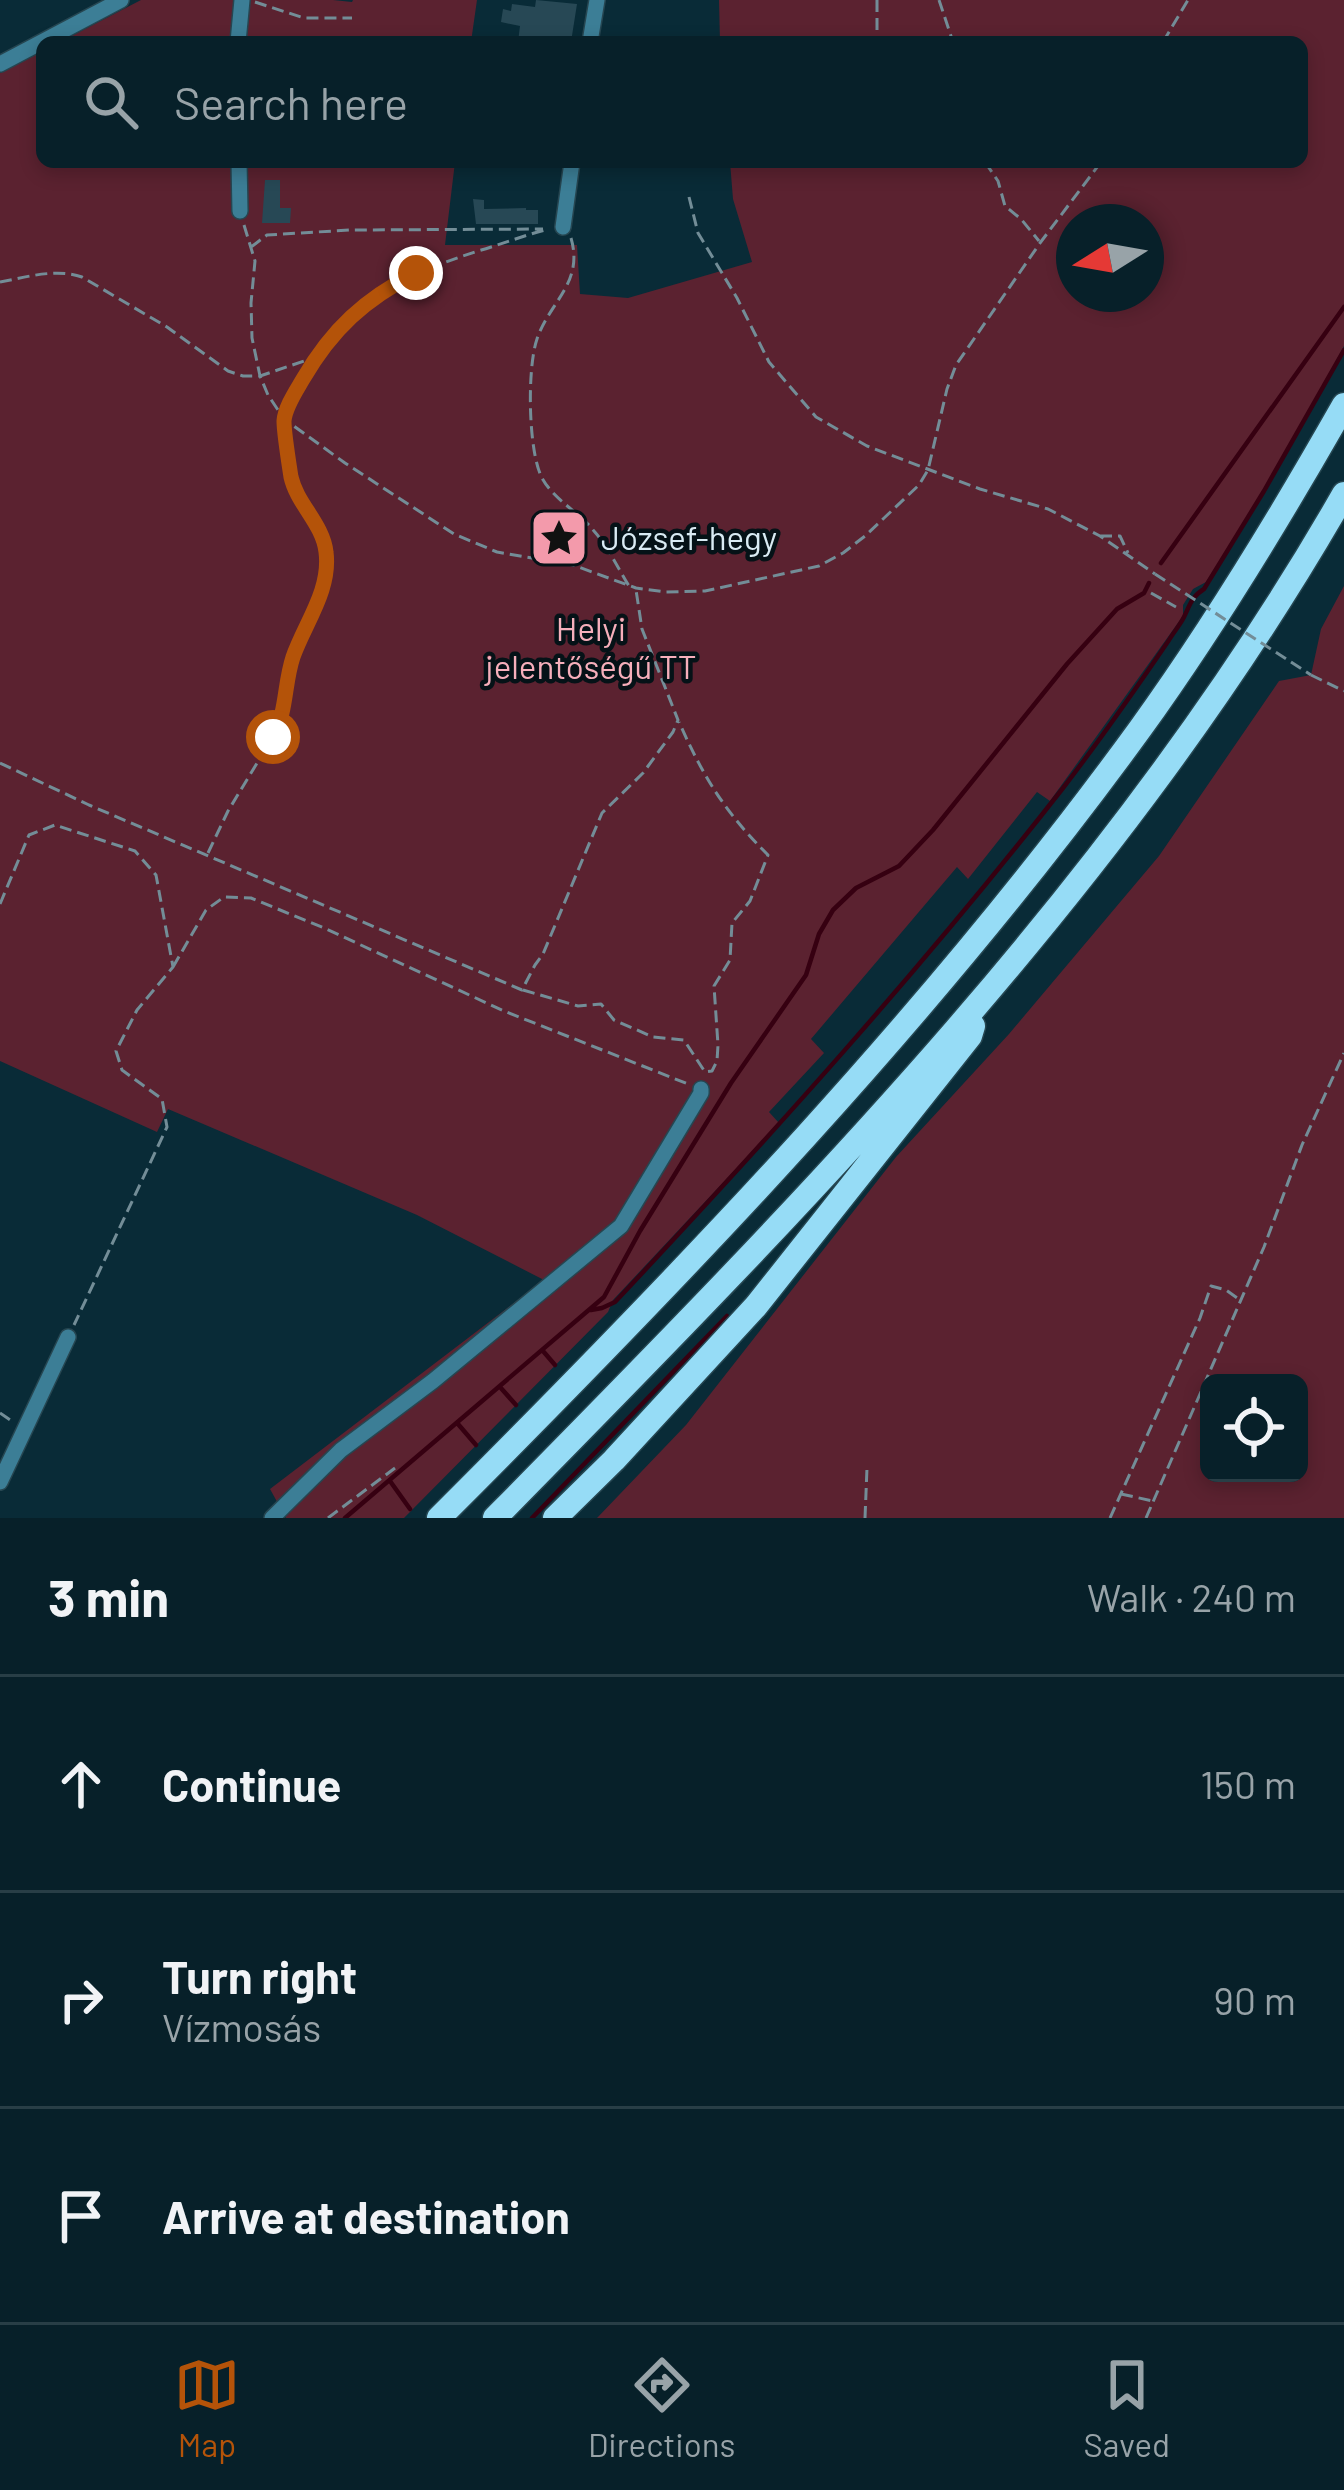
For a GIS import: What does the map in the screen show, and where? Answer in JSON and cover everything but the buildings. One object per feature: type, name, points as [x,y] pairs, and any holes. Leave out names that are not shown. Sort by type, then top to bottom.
[{"type":"highway","points":[[440,1518],[787,1157],[932,993],[1032,870],[1198,645],[1344,405]]},
{"type":"highway","points":[[495,1518],[841,1158],[1073,888],[1172,757],[1291,582],[1344,494]]},
{"type":"highway","points":[[555,1518],[688,1382],[769,1290],[970,1036],[980,1000]]},
{"type":"highway","points":[[427,1518],[502,1455]]},
{"type":"street","points":[[53,36],[121,0]]},
{"type":"street","points":[[591,36],[597,0]]},
{"type":"street","points":[[239,36],[247,1]]},
{"type":"street","points":[[0,64],[36,45]]},
{"type":"street","points":[[239,168],[240,211]]},
{"type":"street","points":[[563,227],[571,168]]},
{"type":"street","points":[[272,1518],[341,1450],[433,1381],[620,1226],[700,1089]]},
{"type":"street","points":[[0,1482],[68,1337]]},
{"type":"path","points":[[877,0],[877,36]]},
{"type":"path","points":[[939,0],[951,36]]},
{"type":"path","points":[[1167,36],[1188,0]]},
{"type":"path","points":[[247,1],[304,18],[352,18]]},
{"type":"path","points":[[989,168],[1005,206],[1040,243]]},
{"type":"path","points":[[240,211],[255,260],[252,338],[260,376],[284,419],[454,534],[497,551],[573,565],[633,587],[705,591],[819,566],[865,536],[920,485],[956,365],[1096,168]]},
{"type":"path","points":[[689,197],[698,232],[769,362],[816,417],[867,446],[1048,509],[1100,536],[1344,692]]},
{"type":"path","points":[[251,248],[267,235],[563,227]]},
{"type":"path","points":[[207,855],[282,722],[293,658],[325,580],[327,553],[322,533],[292,481],[284,419],[294,395],[316,357],[352,314],[390,286],[461,256],[563,227]]},
{"type":"path","points":[[0,763],[522,990],[578,1006],[601,1004],[614,1020],[653,1036],[684,1040],[705,1072],[712,1071],[717,1061],[714,986],[730,960],[732,923],[750,901],[768,855],[714,793],[678,720],[642,629],[633,587],[593,530],[550,489],[536,460],[531,361],[537,337],[574,268],[572,239],[563,227]]},
{"type":"path","points":[[0,282],[51,273],[82,277],[243,376],[260,376],[316,357]]},
{"type":"path","points":[[1100,536],[1120,536],[1129,554]]},
{"type":"path","points":[[1151,593],[1176,608]]},
{"type":"path","points":[[522,990],[543,955],[602,813],[643,772],[678,720]]},
{"type":"path","points":[[0,904],[29,835],[55,825],[136,850],[156,875],[172,968]]},
{"type":"path","points":[[68,1337],[167,1127],[162,1100],[122,1070],[116,1051],[137,1010],[172,968],[206,910],[224,897],[250,898],[504,1012],[700,1089]]},
{"type":"path","points":[[1146,1518],[1344,1053]]},
{"type":"path","points":[[1338,1070],[1344,1075]]},
{"type":"path","points":[[1110,1518],[1211,1286],[1241,1301]]},
{"type":"path","points":[[328,1518],[395,1468]]},
{"type":"path","points":[[865,1518],[867,1468]]},
{"type":"path","points":[[1119,1494],[1154,1501]]},
{"type":"green space","points":[[141,0],[477,0],[472,36],[72,36]]},
{"type":"green space","name":"Helyi jelentőségű TT","points":[[719,0],[1344,0],[1344,346],[1242,525],[1206,582],[1193,589],[1183,605],[1183,616],[1050,801],[1037,792],[968,879],[957,867],[811,1039],[824,1053],[769,1112],[779,1123],[613,1300],[608,1312],[404,1518],[286,1518],[270,1489],[544,1280],[417,1215],[168,1109],[157,1132],[0,1061],[0,73],[36,54],[36,168],[454,168],[445,245],[577,245],[580,294],[628,298],[752,262],[733,199],[730,168],[1308,168],[1308,36],[720,36]]},
{"type":"green space","points":[[1344,586],[1344,1518],[597,1518],[686,1425],[896,1157],[1009,1034],[1159,856],[1279,681],[1311,675],[1321,629]]},
{"type":"waterway","points":[[1161,563],[1344,307]]},
{"type":"waterway","points":[[591,1310],[615,1302],[788,1114],[901,986],[1063,788],[1204,589],[1344,350]]},
{"type":"waterway","points":[[345,1518],[604,1297],[731,1083],[806,975],[819,934],[833,910],[856,888],[899,866],[1067,664],[1117,609],[1144,593],[1149,583]]},
{"type":"waterway","points":[[532,1518],[727,1316]]},
{"type":"waterway","points":[[543,1351],[555,1365]]},
{"type":"waterway","points":[[500,1387],[516,1405]]},
{"type":"waterway","points":[[458,1424],[476,1445]]},
{"type":"waterway","points":[[390,1481],[410,1509]]},
{"type":"place","name":"József-hegy","points":[[559,538]]},
{"type":"route","points":[[273,737],[282,722],[293,658],[325,580],[327,553],[322,533],[292,481],[284,419],[316,357],[352,314],[416,273]]}]
